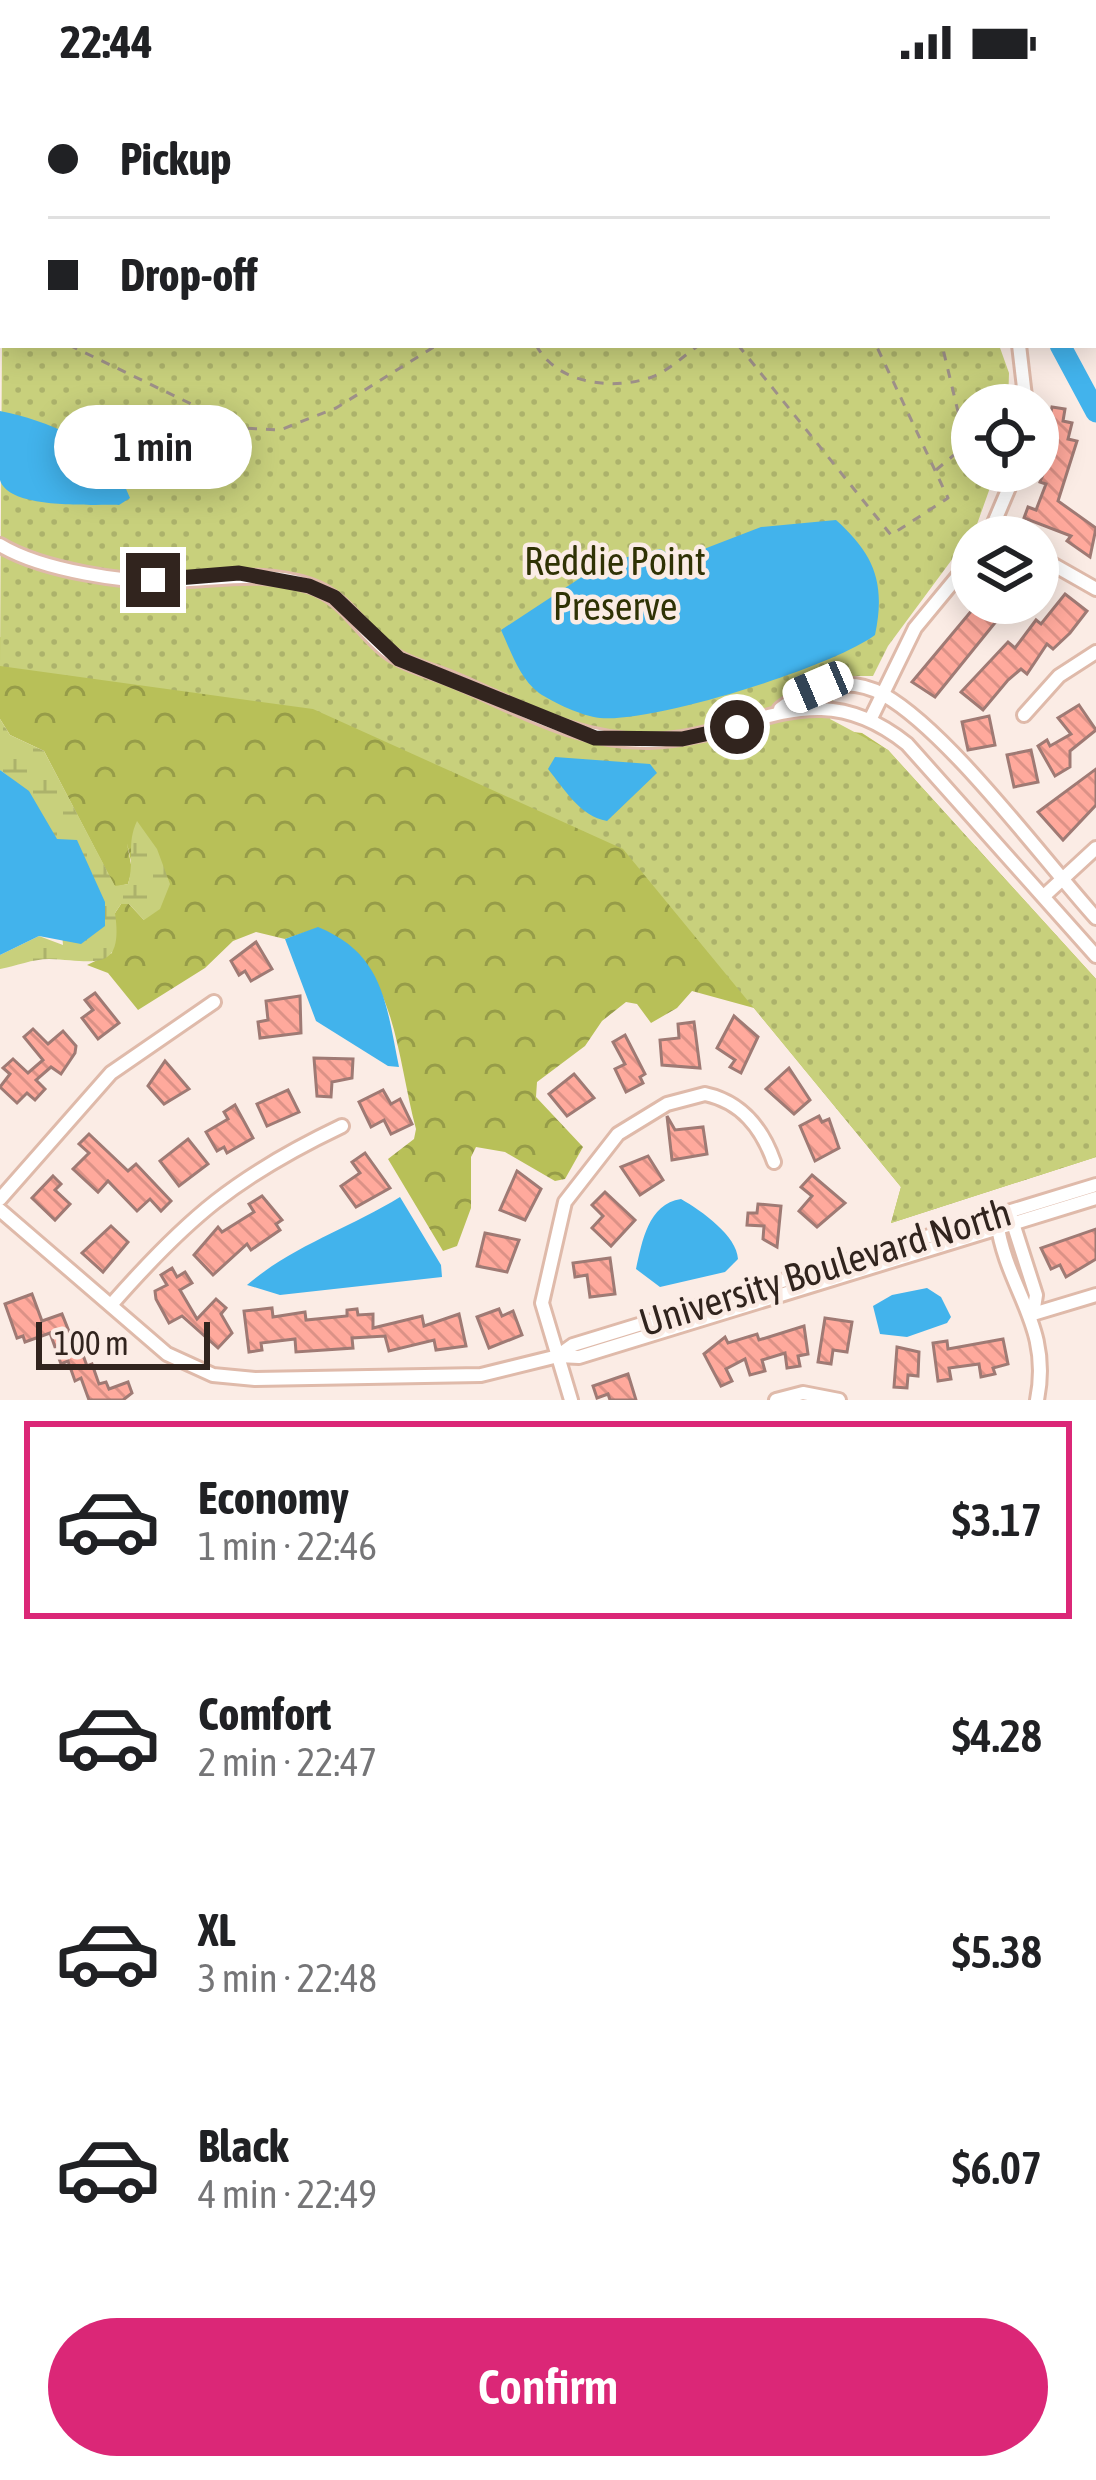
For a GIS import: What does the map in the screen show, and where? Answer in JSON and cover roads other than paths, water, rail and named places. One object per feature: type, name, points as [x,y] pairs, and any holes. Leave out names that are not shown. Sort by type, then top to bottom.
[{"type":"street","points":[[1019,348],[1024,384]]},
{"type":"street","points":[[0,545],[35,562],[153,580],[239,573],[309,586],[334,597],[399,659],[595,738],[708,735],[779,710],[813,705],[871,718],[907,744],[1096,956]]},
{"type":"street","points":[[1059,568],[1096,589]]},
{"type":"street","points":[[871,718],[914,628],[951,584]]},
{"type":"street","points":[[1024,715],[1059,676],[1096,652]]},
{"type":"street","points":[[779,710],[818,687],[840,684],[882,693],[946,750],[1096,918]]},
{"type":"street","points":[[1044,896],[1096,848]]},
{"type":"street","points":[[0,1198],[111,1072],[214,1002]]},
{"type":"street","points":[[571,1400],[542,1304],[558,1222],[577,1182],[619,1134],[667,1104],[705,1094],[741,1110],[765,1136],[774,1162]]},
{"type":"street","points":[[111,1305],[188,1220],[235,1182],[342,1126]]},
{"type":"street","name":"University Boulevard North","points":[[0,1210],[167,1354],[213,1375],[255,1379],[481,1376],[558,1356],[579,1357],[1004,1220],[1096,1185]]},
{"type":"street","name":"University Boulevard North","points":[[1004,1220],[1096,1198]]},
{"type":"street","points":[[1004,1220],[1020,1299],[1033,1313],[1043,1365],[1037,1400]]},
{"type":"street","points":[[1033,1313],[1096,1295]]},
{"type":"street","points":[[776,1400],[803,1393],[839,1400]]},
{"type":"water","points":[[0,411],[54,427],[119,463],[134,474],[123,482],[130,498],[119,505],[53,503],[7,490],[0,480]]},
{"type":"water","points":[[836,520],[860,545],[874,571],[879,600],[875,635],[783,677],[660,712],[593,717],[560,705],[532,687],[501,630],[603,563],[660,549],[678,559],[761,527]]},
{"type":"water","points":[[555,757],[650,764],[657,773],[607,821],[589,814],[567,793],[548,769]]},
{"type":"water","points":[[0,770],[29,791],[57,839],[77,840],[105,902],[105,926],[81,944],[39,936],[0,955]]},
{"type":"water","points":[[318,927],[357,951],[369,967],[385,1002],[399,1067],[388,1066],[316,1021],[285,939]]},
{"type":"water","points":[[400,1197],[441,1265],[442,1277],[280,1295],[247,1285],[283,1259]]},
{"type":"water","points":[[681,1199],[725,1233],[738,1259],[725,1272],[660,1287],[636,1269],[641,1247],[654,1216]]},
{"type":"water","points":[[927,1288],[941,1297],[951,1317],[947,1323],[907,1337],[880,1334],[873,1306],[892,1295]]},
{"type":"waterway","points":[[1062,348],[1096,412]]},
{"type":"park label","name":"Reddie Point Preserve","points":[[615,584]]}]
